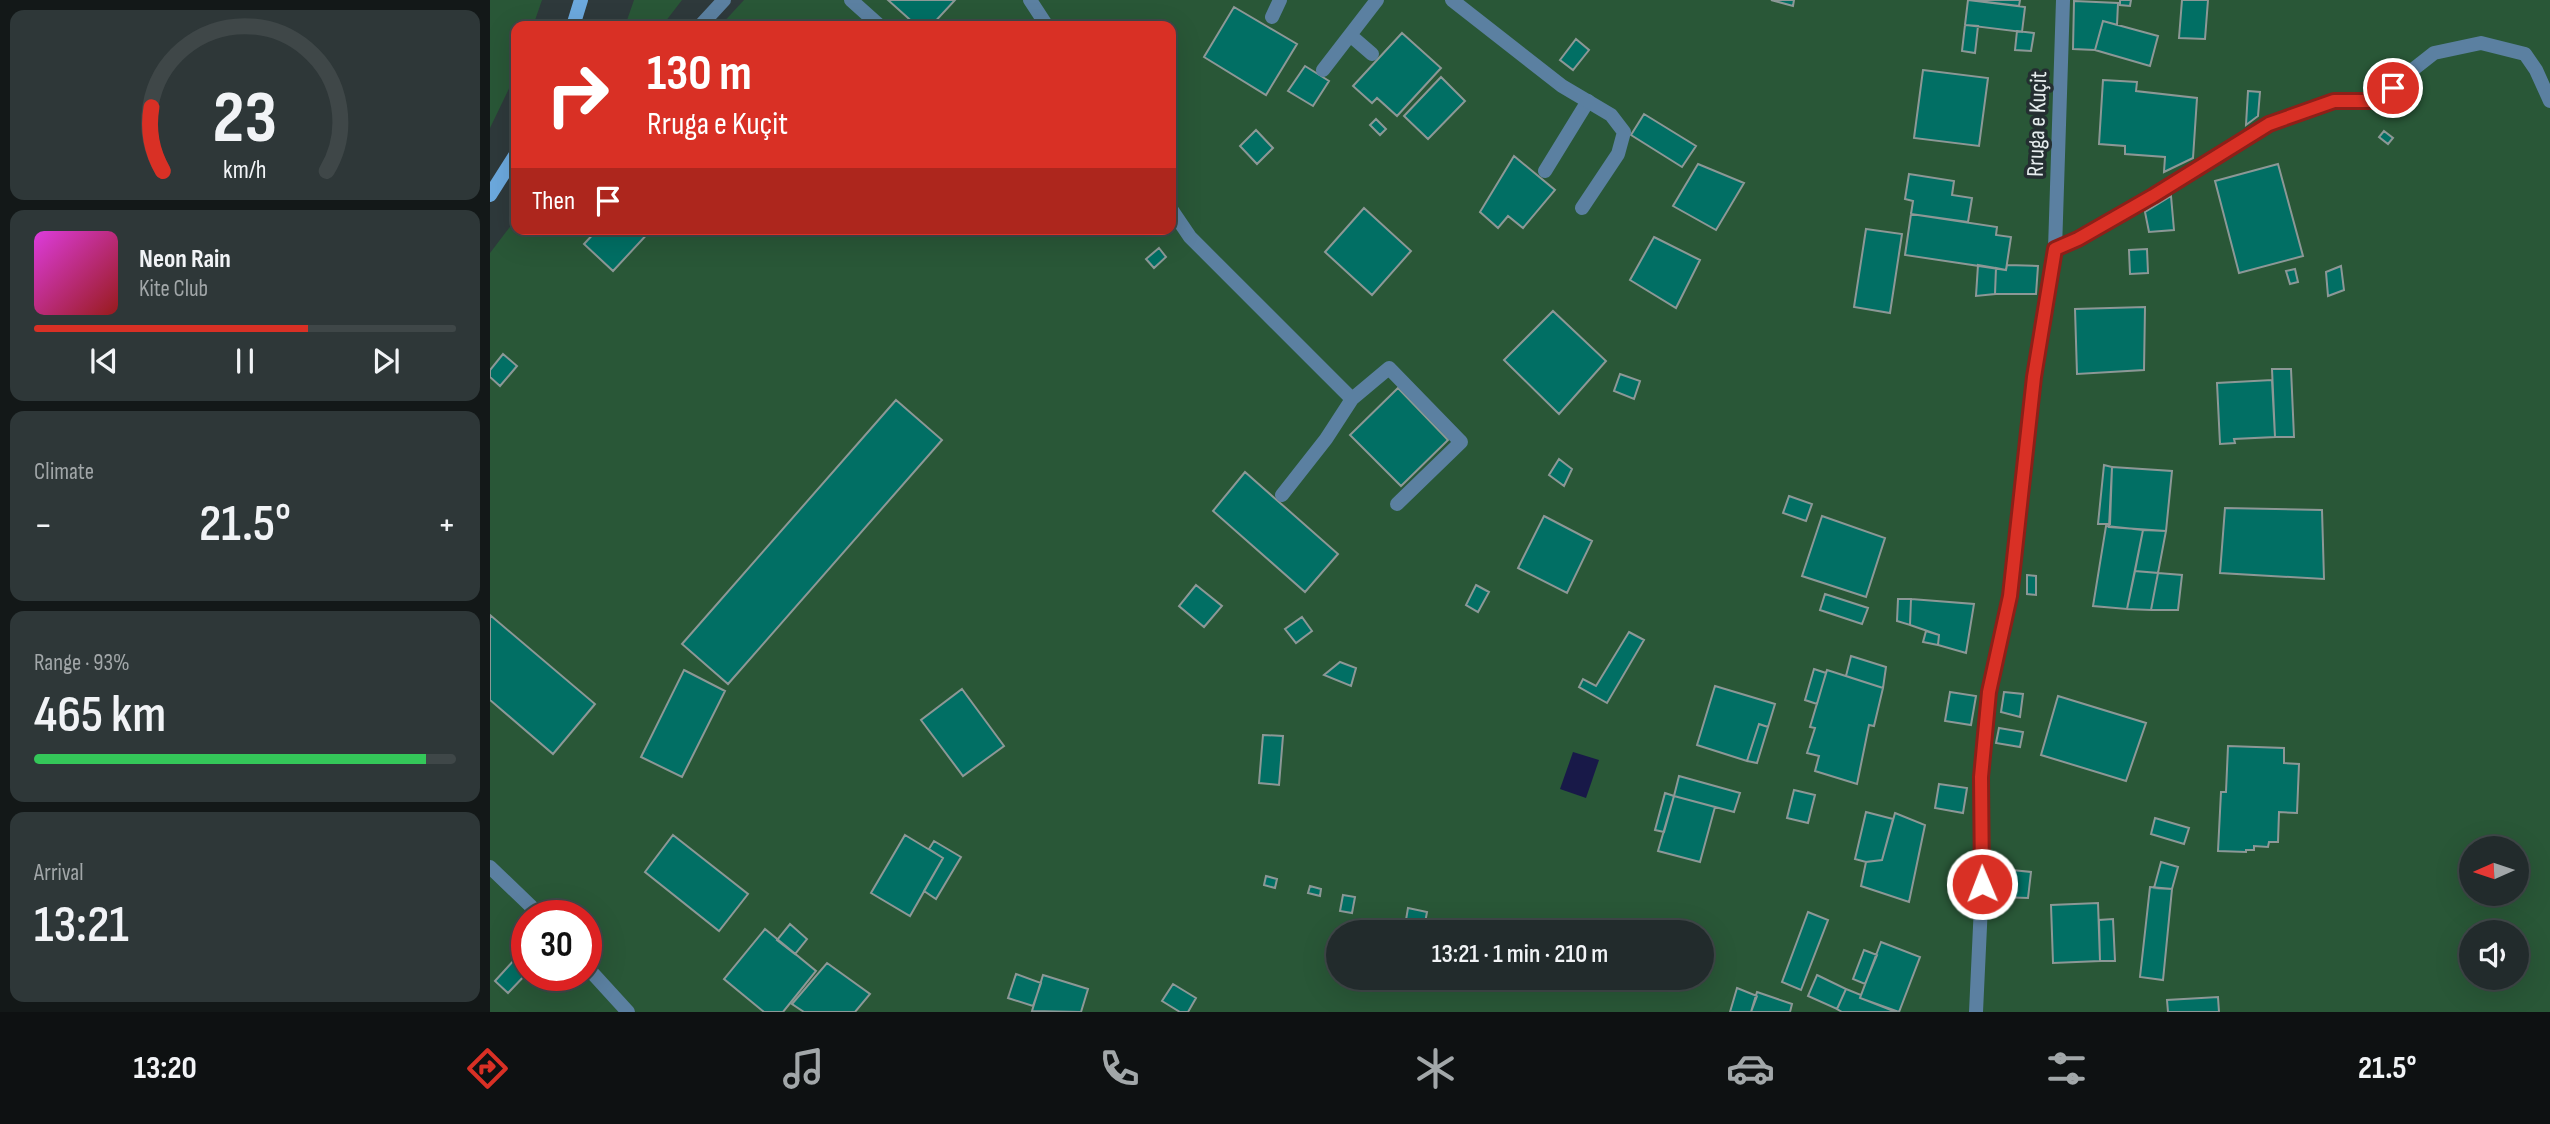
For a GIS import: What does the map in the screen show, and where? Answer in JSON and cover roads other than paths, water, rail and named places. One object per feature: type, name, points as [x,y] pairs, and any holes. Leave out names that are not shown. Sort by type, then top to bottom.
[{"type":"main road","points":[[575,21],[581,0]]},
{"type":"main road","points":[[490,195],[511,162]]},
{"type":"street","points":[[705,21],[724,0]]},
{"type":"street","points":[[851,0],[874,21]]},
{"type":"street","points":[[1030,0],[1044,21]]},
{"type":"street","points":[[1272,17],[1280,0]]},
{"type":"street","points":[[1323,70],[1377,0]]},
{"type":"street","points":[[1452,0],[1562,86],[1611,115],[1624,132],[1618,154],[1583,208]]},
{"type":"street","name":"Rruga e Kuçit","points":[[1976,1012],[1982,884],[1981,777],[1989,692],[2010,596],[2034,377],[2055,249],[2063,0]]},
{"type":"street","points":[[1350,35],[1372,54]]},
{"type":"street","points":[[2055,249],[2078,239],[2153,196],[2269,124],[2334,101],[2381,101],[2406,75],[2434,53],[2481,43],[2525,54],[2550,101]]},
{"type":"street","points":[[1545,171],[1588,101]]},
{"type":"street","points":[[1176,216],[1190,237],[1352,399]]},
{"type":"street","points":[[1282,495],[1326,439],[1352,399],[1389,368],[1461,442],[1397,504]]},
{"type":"street","points":[[490,867],[524,900]]},
{"type":"street","points":[[602,984],[628,1012]]}]
